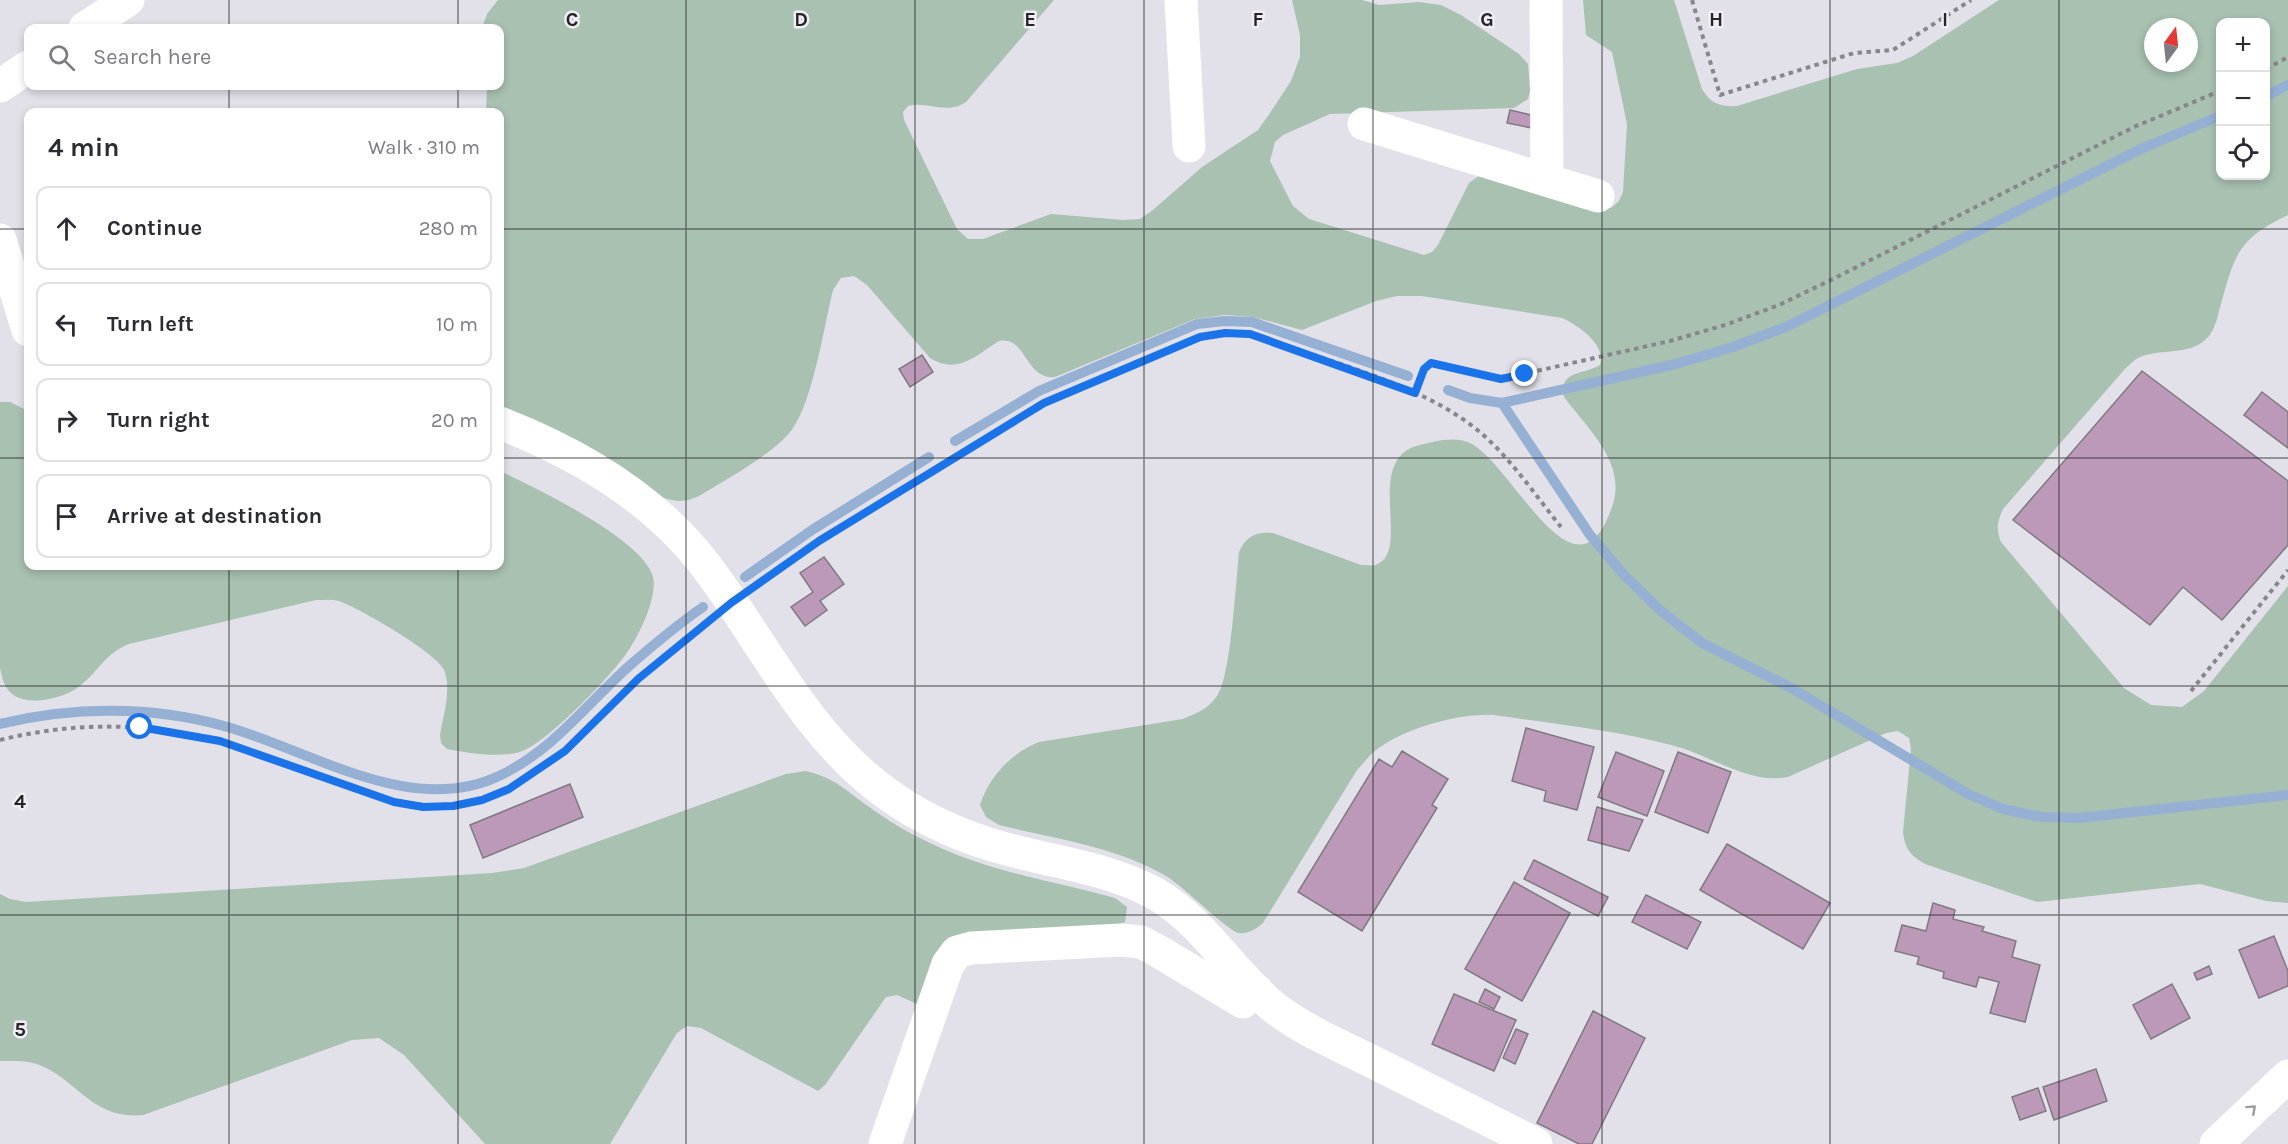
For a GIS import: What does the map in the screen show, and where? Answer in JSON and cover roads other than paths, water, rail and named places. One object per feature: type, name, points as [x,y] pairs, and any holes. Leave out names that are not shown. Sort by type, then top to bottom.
[{"type":"street","points":[[91,24],[128,0]]},
{"type":"street","points":[[1181,0],[1189,146]]},
{"type":"street","points":[[1546,0],[1547,180]]},
{"type":"street","points":[[0,86],[24,70]]},
{"type":"street","points":[[1364,124],[1598,196]]},
{"type":"street","points":[[0,240],[24,317]]},
{"type":"street","points":[[504,425],[559,450],[642,501],[676,531],[705,565],[823,735],[851,765],[882,791],[917,813],[954,831],[992,845],[1126,880],[1156,894],[1182,912],[1278,1010],[1325,1038],[1536,1144]]},
{"type":"street","points":[[885,1144],[948,964],[957,952],[971,948],[1121,940],[1141,942],[1243,1002],[1257,991]]},
{"type":"street","points":[[2216,1144],[2288,1076]]},
{"type":"waterway","points":[[2270,94],[2288,85]]},
{"type":"waterway","points":[[1448,390],[1470,398],[1502,403],[1676,364],[1733,347],[1788,326],[2143,148],[2216,118]]},
{"type":"waterway","points":[[955,441],[1039,391],[1197,324],[1224,321],[1252,322],[1408,376]]},
{"type":"waterway","points":[[1502,403],[1590,535],[1624,575],[1661,611],[1702,643],[1793,689],[1968,794],[2003,809],[2041,817],[2079,818],[2288,795]]},
{"type":"waterway","points":[[745,577],[812,530],[929,457]]},
{"type":"waterway","points":[[0,724],[84,711],[169,715],[224,726],[326,764],[397,785],[432,789],[467,787],[501,775],[537,753],[569,726],[628,667],[703,607]]}]
